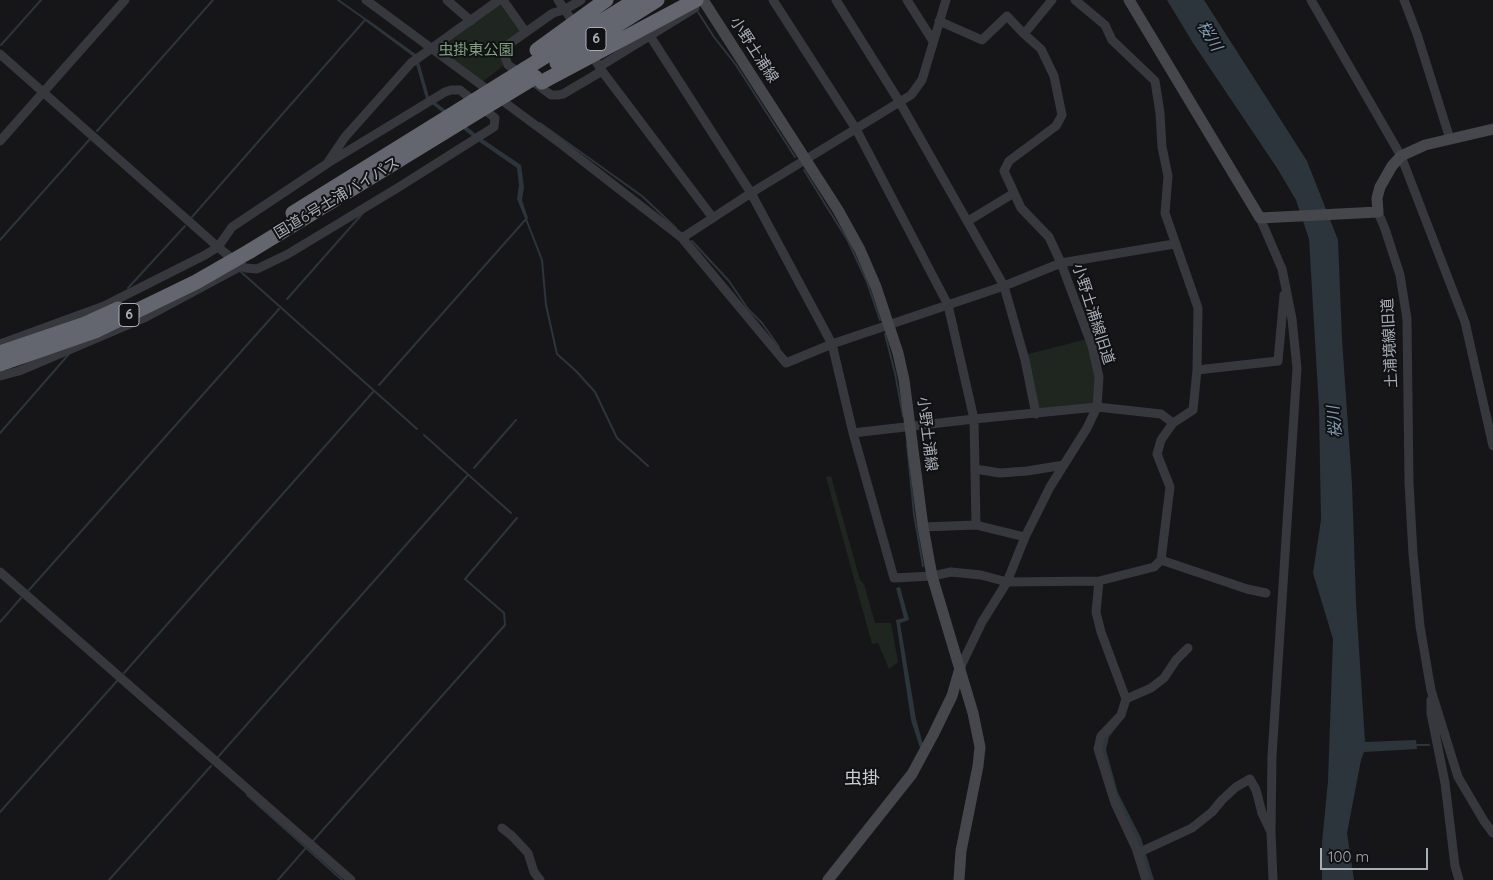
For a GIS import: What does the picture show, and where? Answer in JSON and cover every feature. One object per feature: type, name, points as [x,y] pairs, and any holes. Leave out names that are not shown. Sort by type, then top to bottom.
[{"type":"highway","points":[[530,73],[606,0]]},
{"type":"highway","name":"国道6号土浦バイパス","points":[[0,364],[61,344],[111,323],[196,282],[248,247],[477,106],[514,90],[530,73],[636,0]]},
{"type":"highway","name":"国道6号土浦バイパス","points":[[477,106],[487,92],[530,73],[657,0]]},
{"type":"highway","points":[[530,73],[703,1]]},
{"type":"highway","name":"国道6号土浦バイパス","points":[[0,354],[85,324],[248,247]]},
{"type":"main road","points":[[1129,0],[1263,217],[1372,212],[1380,187],[1392,166],[1401,156],[1416,148],[1493,130]]},
{"type":"main road","name":"小野土浦線","points":[[703,1],[838,210],[860,250],[890,324],[904,380],[923,527],[932,576],[974,713],[980,747],[961,851],[959,880]]},
{"type":"main road","points":[[828,880],[912,774],[952,696],[960,668]]},
{"type":"street","points":[[0,140],[125,0]]},
{"type":"street","points":[[366,0],[561,144],[682,238],[786,363],[832,344],[1004,286],[1061,263],[1174,244]]},
{"type":"street","points":[[447,0],[471,22]]},
{"type":"street","points":[[328,163],[345,137],[411,63],[471,22],[499,0]]},
{"type":"street","points":[[503,0],[526,31]]},
{"type":"street","points":[[558,0],[571,19]]},
{"type":"street","points":[[580,0],[564,10],[553,13],[502,49],[508,65],[551,95],[562,94],[703,1]]},
{"type":"street","points":[[773,0],[856,129],[948,305],[974,419],[976,525]]},
{"type":"street","points":[[836,0],[899,101],[1004,286],[1036,414]]},
{"type":"street","points":[[907,0],[933,41]]},
{"type":"street","points":[[682,238],[751,193],[899,101],[912,95],[922,80],[946,0]]},
{"type":"street","points":[[940,21],[982,40],[1007,16],[1024,34],[1052,0]]},
{"type":"street","points":[[650,36],[751,193],[832,344],[853,434],[894,578],[932,576],[951,572],[981,575],[1007,582],[1098,581],[1154,567],[1162,560],[1170,487],[1157,454],[1161,440],[1174,423],[1193,410],[1197,370],[1198,308],[1164,213],[1168,176],[1162,147],[1160,113],[1155,81],[1112,40],[1105,25],[1075,0]]},
{"type":"street","points":[[1311,0],[1401,156],[1464,322],[1493,446]]},
{"type":"street","points":[[1404,0],[1417,34],[1450,139]]},
{"type":"street","name":"小野土浦線旧道","points":[[960,668],[978,628],[1007,582],[1025,537],[1050,487],[1087,428],[1097,407],[1099,377],[1092,346],[1061,263],[1049,237],[1021,208],[1004,170],[1009,161],[1056,126],[1062,115],[1054,76],[1041,49],[1024,34]]},
{"type":"street","points":[[0,54],[218,247],[241,266],[257,270],[288,254],[494,127],[495,118],[460,90],[450,90],[328,163],[232,227],[218,247],[104,306],[0,344]]},
{"type":"street","points":[[593,57],[714,218]]},
{"type":"street","points":[[968,221],[1014,193]]},
{"type":"street","name":"土浦境線旧道","points":[[1372,212],[1385,229],[1400,275],[1407,319],[1409,483],[1413,554],[1420,626],[1431,690],[1458,777],[1493,833]]},
{"type":"street","points":[[1263,217],[1282,269],[1292,319],[1297,368],[1272,756],[1271,832],[1273,880]]},
{"type":"street","points":[[0,376],[19,371],[146,317],[241,266]]},
{"type":"street","points":[[1197,370],[1278,361],[1285,285]]},
{"type":"street","points":[[853,434],[974,419],[1097,407],[1161,414],[1174,423]]},
{"type":"street","points":[[975,469],[1000,473],[1064,465]]},
{"type":"street","points":[[923,527],[976,525],[1025,537]]},
{"type":"street","points":[[1162,560],[1247,589],[1266,593]]},
{"type":"street","points":[[0,572],[351,880]]},
{"type":"street","points":[[1098,581],[1096,612],[1101,632],[1126,699],[1121,715],[1102,736],[1098,749],[1115,803],[1138,854],[1145,877]]},
{"type":"street","points":[[1126,699],[1151,688],[1164,678],[1176,660],[1188,648]]},
{"type":"street","points":[[1431,690],[1431,713],[1445,783],[1455,866],[1459,880]]},
{"type":"street","points":[[1138,854],[1192,828],[1212,812],[1236,787],[1250,779],[1256,790],[1264,819],[1271,832]]},
{"type":"street","points":[[502,828],[528,853],[534,872],[540,880]]},
{"type":"green space","name":"虫掛東公園","points":[[501,0],[523,30],[499,47],[506,64],[482,82],[438,51]]},
{"type":"green space","points":[[1087,339],[1096,377],[1096,405],[1038,412],[1025,355]]},
{"type":"green space","points":[[831,476],[860,580],[864,584],[875,623],[891,623],[898,662],[889,669],[878,643],[872,644],[826,477]]},
{"type":"water","name":"桜川","points":[[1167,0],[1204,0],[1307,161],[1338,240],[1365,742],[1416,740],[1417,749],[1364,752],[1347,833],[1354,880],[1322,880],[1322,843],[1328,781],[1333,639],[1313,573],[1321,520],[1319,408],[1309,239],[1296,200],[1277,168],[1193,43]]},
{"type":"water","points":[[367,19],[417,55],[429,97],[481,138],[521,165],[524,187],[522,200],[528,218],[526,221],[517,199],[519,185],[517,168],[478,141],[426,99],[414,57],[364,20]]},
{"type":"water","points":[[900,587],[909,620],[900,623],[916,719],[924,748],[920,748],[911,720],[896,620],[904,618],[896,588]]},
{"type":"water","points":[[1124,718],[1109,737],[1106,750],[1118,793],[1141,838],[1154,880],[1149,880],[1142,858],[1114,794],[1101,744],[1104,736]]},
{"type":"waterway","points":[[1,45],[41,0]]},
{"type":"waterway","points":[[97,131],[213,0]]},
{"type":"waterway","points":[[338,0],[365,19]]},
{"type":"waterway","points":[[698,12],[714,37],[736,65],[795,157]]},
{"type":"waterway","points":[[192,217],[365,20]]},
{"type":"waterway","points":[[540,123],[642,196],[676,228]]},
{"type":"waterway","points":[[0,240],[90,139]]},
{"type":"waterway","points":[[804,170],[848,241],[867,282],[880,320]]},
{"type":"waterway","points":[[287,299],[363,213]]},
{"type":"waterway","points":[[526,219],[542,260],[546,305],[557,354],[595,392],[617,438],[648,466]]},
{"type":"waterway","points":[[379,385],[526,219]]},
{"type":"waterway","points":[[128,288],[185,226]]},
{"type":"waterway","points":[[692,241],[729,281],[748,309],[762,323],[779,347]]},
{"type":"waterway","points":[[240,271],[417,429]]},
{"type":"waterway","points":[[29,590],[279,309]]},
{"type":"waterway","points":[[885,334],[903,416]]},
{"type":"waterway","points":[[0,433],[69,354]]},
{"type":"waterway","points":[[124,673],[373,392]]},
{"type":"waterway","points":[[474,468],[516,420]]},
{"type":"waterway","points":[[424,435],[511,513]]},
{"type":"waterway","points":[[907,444],[914,514],[923,566]]},
{"type":"waterway","points":[[218,757],[467,476]]},
{"type":"waterway","points":[[312,842],[505,625],[504,613],[465,579],[517,518]]},
{"type":"waterway","points":[[0,622],[21,598]]},
{"type":"waterway","points":[[0,812],[117,681]]},
{"type":"waterway","points":[[1416,745],[1429,745]]},
{"type":"waterway","points":[[109,880],[211,766]]},
{"type":"waterway","points":[[247,795],[342,880]]},
{"type":"waterway","points":[[278,880],[305,849]]},
{"type":"district","name":"虫掛","points":[[862,779]]}]
